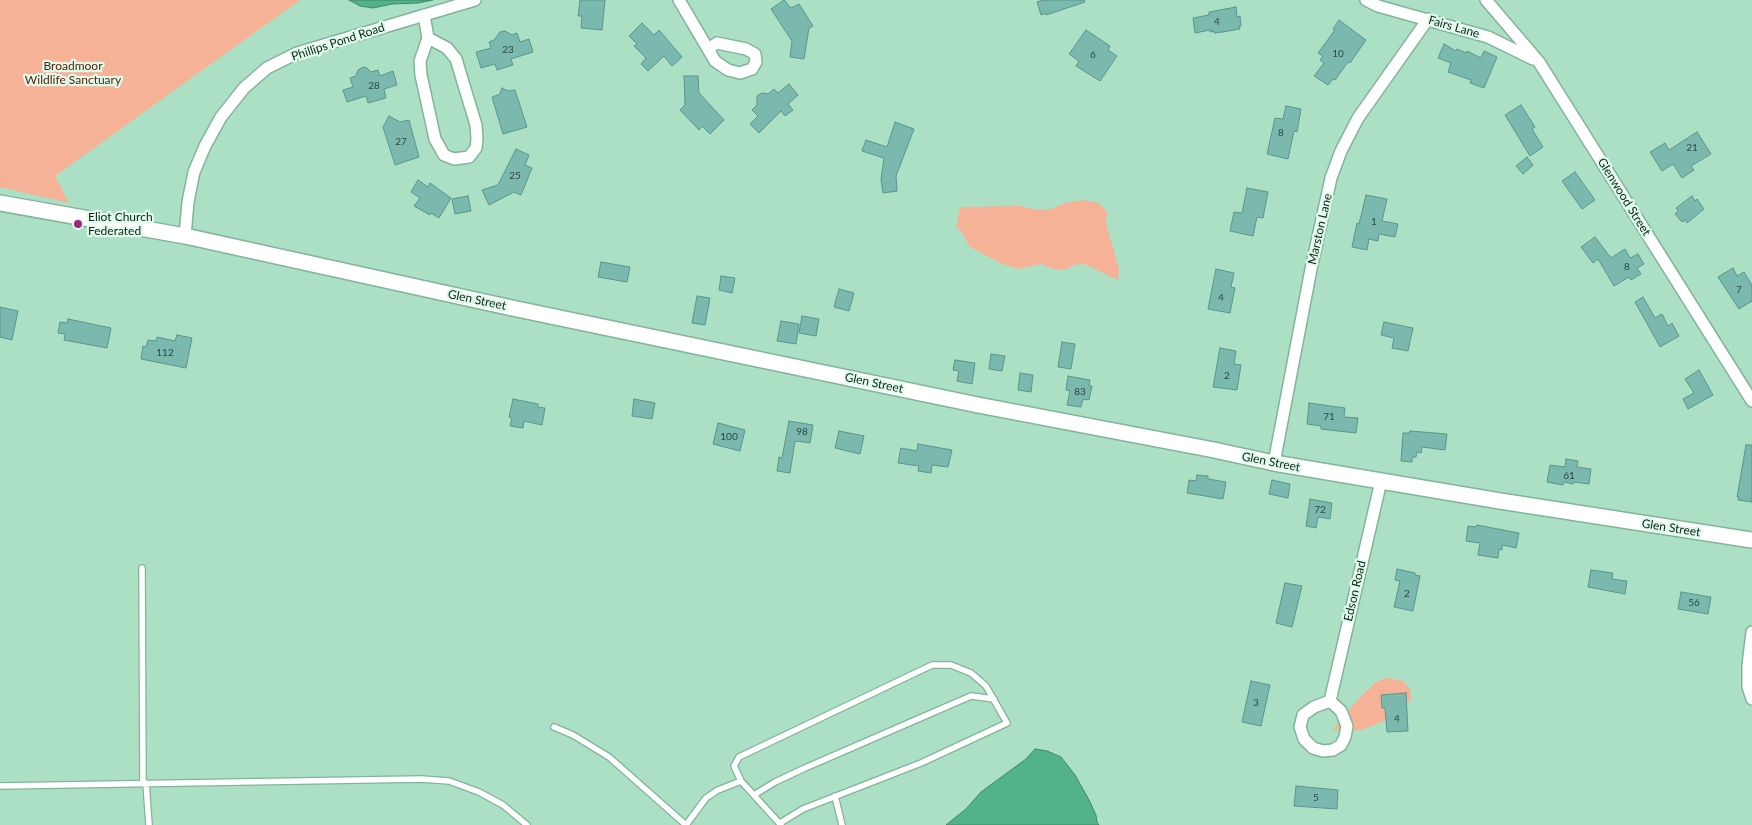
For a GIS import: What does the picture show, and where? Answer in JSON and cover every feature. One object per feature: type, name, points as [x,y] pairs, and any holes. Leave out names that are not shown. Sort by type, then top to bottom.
[{"type":"street","name":"Phillips Pond Road","points":[[185,236],[188,202],[194,172],[205,146],[222,117],[250,83],[267,68],[297,53],[474,0]]},
{"type":"street","points":[[679,0],[708,49]]},
{"type":"street","name":"Fairs Lane","points":[[1366,0],[1378,6],[1488,37],[1539,62]]},
{"type":"street","name":"Glenwood Street","points":[[1486,0],[1539,62],[1752,401]]},
{"type":"street","points":[[424,15],[428,38],[420,60],[421,75],[435,139],[444,154],[454,158],[469,157],[476,148],[478,139],[476,124],[456,59],[447,48],[428,38]]},
{"type":"street","name":"Marston Lane","points":[[1274,463],[1311,269],[1331,178],[1341,151],[1358,118],[1428,19]]},
{"type":"street","name":"Glen Street","points":[[0,203],[185,236],[508,307],[978,405],[1274,463],[1752,540]]},
{"type":"street","name":"Edson Road","points":[[1330,701],[1380,481]]},
{"type":"street","points":[[1752,632],[1748,665],[1748,687],[1752,699]]},
{"type":"street","points":[[1330,701],[1341,711],[1347,726],[1346,737],[1341,745],[1333,750],[1323,751],[1312,748],[1304,739],[1300,727],[1303,715],[1314,706],[1330,701]]},
{"type":"lane","points":[[142,568],[144,783],[149,825]]},
{"type":"lane","points":[[951,664],[971,673],[986,686],[1007,723],[921,763],[803,809],[781,824],[741,781],[734,766],[739,756],[932,665],[951,664]]},
{"type":"lane","points":[[754,795],[775,782],[805,768],[971,696],[994,699]]},
{"type":"lane","points":[[554,727],[573,735],[608,757],[686,825],[706,798],[718,790],[741,781]]},
{"type":"lane","points":[[0,786],[449,780],[480,792],[503,805],[527,825]]},
{"type":"lane","points":[[835,796],[842,825]]},
{"type":"green space","name":"Broadmoor Wildlife Sanctuary","points":[[0,0],[300,0],[55,176],[69,203],[0,187]]},
{"type":"green space","points":[[1083,200],[1099,203],[1107,212],[1106,223],[1119,269],[1118,280],[1084,264],[1073,265],[1066,270],[1054,269],[1040,264],[1019,269],[1002,264],[970,247],[960,230],[956,227],[960,207],[1020,206],[1039,210],[1051,209],[1065,203]]},
{"type":"green space","points":[[1387,678],[1403,681],[1410,689],[1411,700],[1400,711],[1386,720],[1362,730],[1332,730],[1361,696],[1376,682]]},
{"type":"shaded area","points":[[349,0],[433,0],[373,8],[360,6]]},
{"type":"shaded area","points":[[1035,749],[1047,751],[1061,757],[1075,775],[1089,800],[1099,825],[946,825],[966,809],[981,792],[1026,759]]},
{"type":"building","points":[[580,0],[605,0],[602,30],[581,28],[582,16],[578,16]]},
{"type":"building","points":[[784,0],[791,8],[799,4],[813,26],[809,28],[804,59],[790,57],[792,41],[771,9]]},
{"type":"building","points":[[1043,0],[1084,0],[1085,2],[1041,15],[1037,2]]},
{"type":"building","points":[[1236,7],[1237,17],[1240,16],[1240,29],[1214,33],[1214,31],[1210,32],[1210,30],[1195,33],[1193,18],[1209,15],[1209,12]]},
{"type":"building","points":[[1339,20],[1366,40],[1350,63],[1348,62],[1335,80],[1333,79],[1328,85],[1314,76],[1324,63],[1320,60],[1323,56],[1318,53],[1335,30],[1333,29]]},
{"type":"building","points":[[642,23],[654,35],[659,30],[682,57],[672,66],[664,56],[648,71],[641,64],[646,58],[634,46],[637,44],[629,36]]},
{"type":"building","points":[[1086,30],[1110,46],[1108,50],[1117,56],[1100,81],[1076,66],[1079,61],[1069,54]]},
{"type":"building","points":[[505,31],[512,35],[517,33],[520,42],[529,39],[533,52],[511,59],[513,65],[497,70],[495,64],[481,68],[476,52],[491,48],[489,42],[494,40],[500,32]]},
{"type":"building","points":[[1444,44],[1456,51],[1457,49],[1466,53],[1467,51],[1481,58],[1484,51],[1497,57],[1484,88],[1470,83],[1471,80],[1448,72],[1451,63],[1438,58]]},
{"type":"building","points":[[363,67],[371,72],[378,70],[380,76],[393,71],[397,85],[384,89],[386,98],[368,103],[366,96],[347,102],[343,90],[353,87],[350,78],[356,76],[358,70]]},
{"type":"building","points":[[684,76],[698,76],[699,93],[724,120],[710,134],[702,126],[699,130],[680,110],[685,105]]},
{"type":"building","points":[[789,84],[798,95],[788,104],[793,110],[785,116],[781,111],[759,133],[750,124],[758,116],[752,110],[757,105],[757,96],[762,93],[768,94],[774,89],[778,93]]},
{"type":"building","points":[[502,88],[508,91],[515,90],[527,127],[503,134],[492,97],[500,94]]},
{"type":"building","points":[[1521,105],[1535,127],[1532,129],[1543,147],[1530,156],[1505,115]]},
{"type":"building","points":[[1286,106],[1301,109],[1297,132],[1294,131],[1288,159],[1267,154],[1275,118],[1283,119]]},
{"type":"building","points":[[389,116],[400,122],[409,120],[419,157],[395,165],[383,127]]},
{"type":"building","points":[[895,122],[914,129],[896,176],[897,191],[883,193],[881,179],[884,158],[862,151],[866,140],[887,147]]},
{"type":"building","points":[[1697,132],[1711,154],[1691,166],[1694,170],[1682,178],[1673,164],[1662,171],[1650,152],[1665,143],[1669,150]]},
{"type":"building","points":[[516,149],[529,155],[525,165],[532,168],[521,195],[514,192],[489,205],[482,190],[498,185]]},
{"type":"building","points":[[1527,157],[1533,165],[1523,174],[1516,166]]},
{"type":"building","points":[[1575,172],[1595,200],[1582,209],[1562,181]]},
{"type":"building","points":[[418,180],[428,187],[430,183],[451,198],[439,218],[414,206],[420,198],[411,192]]},
{"type":"building","points":[[1247,188],[1268,192],[1263,218],[1257,217],[1253,236],[1230,231],[1234,212],[1242,213]]},
{"type":"building","points":[[1366,195],[1387,199],[1382,221],[1398,224],[1395,237],[1379,234],[1378,241],[1369,239],[1367,250],[1352,247]]},
{"type":"building","points":[[468,196],[471,211],[455,214],[452,199]]},
{"type":"building","points":[[1692,196],[1695,201],[1697,199],[1704,209],[1687,223],[1685,220],[1682,222],[1675,214],[1678,211],[1676,208]]},
{"type":"building","points":[[1595,237],[1611,258],[1625,249],[1630,258],[1638,254],[1644,264],[1637,268],[1641,274],[1631,280],[1629,277],[1614,286],[1598,259],[1593,263],[1581,247]]},
{"type":"building","points":[[601,262],[630,267],[627,282],[598,277]]},
{"type":"building","points":[[1733,268],[1737,276],[1744,272],[1752,285],[1752,301],[1739,309],[1718,277]]},
{"type":"building","points":[[1216,269],[1234,273],[1231,287],[1235,288],[1230,313],[1208,309]]},
{"type":"building","points":[[721,276],[735,278],[732,293],[719,290]]},
{"type":"building","points":[[839,289],[854,293],[849,311],[834,307]]},
{"type":"building","points":[[697,296],[710,298],[705,325],[692,323]]},
{"type":"building","points":[[1643,297],[1655,318],[1662,314],[1668,326],[1672,323],[1679,336],[1660,347],[1635,302]]},
{"type":"building","points":[[0,307],[18,311],[12,340],[0,337]]},
{"type":"building","points":[[802,316],[819,319],[816,336],[799,333]]},
{"type":"building","points":[[68,319],[111,328],[107,348],[64,340],[65,334],[58,333],[60,322],[67,323]]},
{"type":"building","points":[[781,321],[799,324],[796,344],[777,341]]},
{"type":"building","points":[[1384,322],[1413,328],[1408,351],[1392,348],[1394,338],[1381,335]]},
{"type":"building","points":[[177,335],[192,338],[186,368],[141,359],[143,346],[146,347],[148,340],[156,341],[157,337],[175,341]]},
{"type":"building","points":[[1062,342],[1075,344],[1071,369],[1058,367]]},
{"type":"building","points":[[1220,348],[1236,351],[1234,364],[1241,365],[1237,390],[1213,387]]},
{"type":"building","points":[[991,354],[1005,356],[1002,371],[989,369]]},
{"type":"building","points":[[955,360],[975,363],[972,384],[957,381],[959,371],[953,370]]},
{"type":"building","points":[[1699,370],[1713,395],[1688,409],[1683,399],[1694,393],[1685,379]]},
{"type":"building","points":[[1020,373],[1033,375],[1031,392],[1018,390]]},
{"type":"building","points":[[1068,376],[1090,380],[1089,386],[1092,386],[1089,400],[1083,399],[1081,407],[1067,405],[1070,391],[1066,390]]},
{"type":"building","points":[[513,399],[538,404],[538,407],[545,408],[542,425],[524,421],[523,428],[510,426],[512,418],[509,417]]},
{"type":"building","points":[[634,399],[655,403],[652,419],[632,416]]},
{"type":"building","points":[[1309,403],[1345,408],[1344,417],[1358,418],[1356,433],[1321,429],[1321,426],[1307,424]]},
{"type":"building","points":[[789,421],[813,425],[810,443],[795,441],[790,473],[777,471],[779,457],[782,458]]},
{"type":"building","points":[[718,423],[745,430],[740,451],[713,444]]},
{"type":"building","points":[[839,431],[864,436],[860,454],[835,448]]},
{"type":"building","points":[[1410,431],[1447,434],[1445,450],[1422,447],[1421,453],[1417,452],[1416,457],[1412,457],[1412,462],[1401,461],[1403,433],[1409,433]]},
{"type":"building","points":[[918,444],[952,450],[948,467],[932,465],[931,473],[918,471],[919,466],[898,463],[901,448],[917,451]]},
{"type":"building","points":[[1746,445],[1752,445],[1752,502],[1738,500],[1739,497],[1737,497]]},
{"type":"building","points":[[1566,459],[1578,461],[1577,467],[1591,469],[1589,484],[1564,482],[1563,485],[1547,482],[1550,465],[1565,467]]},
{"type":"building","points":[[1197,475],[1208,476],[1208,479],[1226,482],[1223,499],[1187,493],[1189,480],[1196,481]]},
{"type":"building","points":[[1272,480],[1290,484],[1288,498],[1269,494]]},
{"type":"building","points":[[1310,499],[1332,503],[1330,519],[1318,517],[1316,528],[1306,526]]},
{"type":"building","points":[[1477,525],[1519,533],[1516,548],[1502,545],[1502,550],[1499,549],[1498,558],[1478,555],[1480,543],[1466,541],[1468,526],[1476,527]]},
{"type":"building","points":[[1397,569],[1420,576],[1413,611],[1394,607],[1400,581],[1395,580]]},
{"type":"building","points":[[1591,570],[1613,573],[1612,579],[1627,581],[1625,594],[1588,587]]},
{"type":"building","points":[[1285,583],[1302,586],[1292,627],[1276,623]]},
{"type":"building","points":[[1681,592],[1711,597],[1708,614],[1678,609]]},
{"type":"building","points":[[1251,681],[1270,685],[1261,726],[1242,722]]},
{"type":"building","points":[[1406,693],[1408,731],[1387,732],[1385,708],[1382,708],[1381,695]]},
{"type":"building","points":[[1296,786],[1338,790],[1337,809],[1294,806]]},
{"type":"place","name":"Eliot Church Federated","points":[[78,224]]}]
